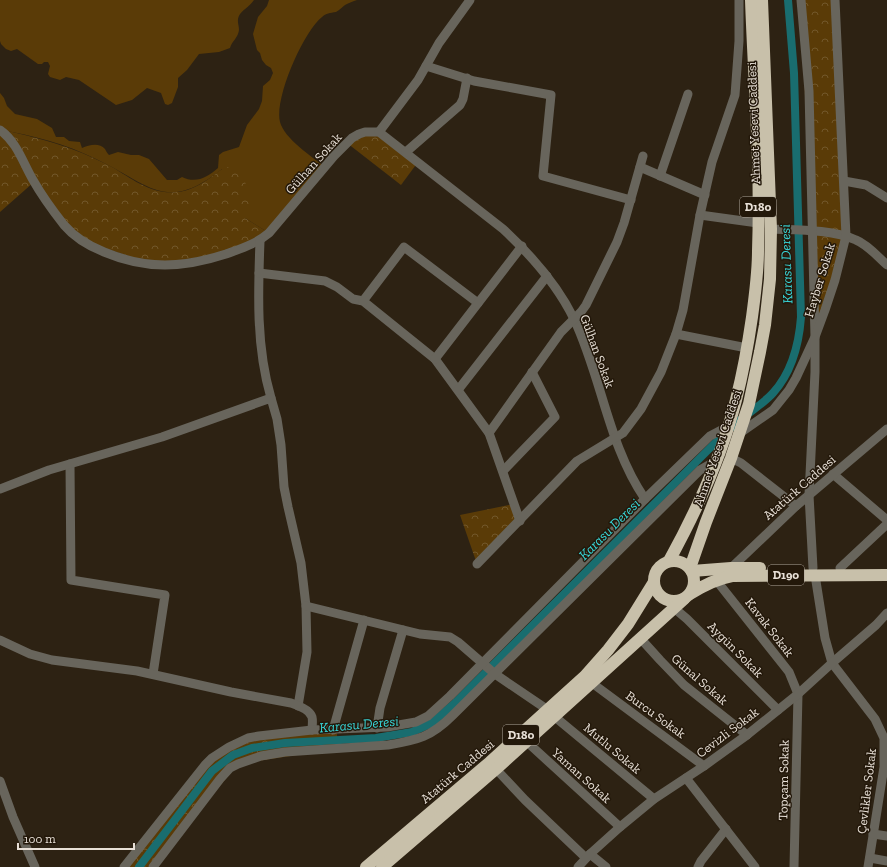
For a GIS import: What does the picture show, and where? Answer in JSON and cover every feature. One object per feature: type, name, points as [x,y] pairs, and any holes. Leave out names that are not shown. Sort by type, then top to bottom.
[{"type":"highway","name":"Ahmet Yesevi Caddesi","points":[[669,561],[693,517],[718,457],[733,412],[747,348],[757,277],[758,223],[751,0]]},
{"type":"highway","name":"Ahmet Yesevi Caddesi","points":[[691,570],[706,522],[740,433],[749,404],[765,325],[770,279],[771,229],[762,0]]},
{"type":"highway","points":[[654,582],[658,594],[665,599],[672,602],[687,597],[695,583],[691,570],[680,562],[669,561]]},
{"type":"highway","name":"Atatürk Caddesi","points":[[382,867],[527,742],[608,650],[628,624],[654,582],[657,569],[669,561]]},
{"type":"highway","name":"D190","points":[[691,570],[731,568],[887,575]]},
{"type":"highway","name":"D190","points":[[687,597],[702,586],[716,580],[732,576],[840,568],[887,568]]},
{"type":"highway","name":"Atatürk Caddesi","points":[[366,867],[490,762],[592,683],[687,597]]},
{"type":"street","points":[[379,132],[418,80],[439,43],[470,0]]},
{"type":"street","points":[[477,564],[577,461],[623,433],[641,409],[661,372],[676,334],[686,296],[700,215],[718,143],[733,103],[736,90],[740,25],[739,0]]},
{"type":"street","points":[[740,433],[773,410],[789,390],[815,337],[810,230],[809,91],[801,0]]},
{"type":"street","name":"Hayber Sokak","points":[[832,663],[825,638],[814,571],[809,495],[815,372],[815,337],[832,288],[846,236],[834,0]]},
{"type":"street","points":[[426,66],[467,78],[552,95],[542,176],[631,200]]},
{"type":"street","points":[[406,152],[460,104],[463,99],[467,78]]},
{"type":"street","points":[[660,176],[688,94]]},
{"type":"street","name":"Gülhan Sokak","points":[[0,130],[12,141],[46,201],[64,225],[80,240],[98,250],[139,264],[167,266],[220,256],[260,241],[334,156],[352,138],[365,132],[379,132],[503,229],[522,246],[547,276],[562,298],[574,320],[587,354],[615,439],[627,469],[645,499]]},
{"type":"street","points":[[488,433],[561,332],[582,312],[617,242],[631,200],[643,156]]},
{"type":"street","points":[[640,167],[705,195]]},
{"type":"street","points":[[844,181],[866,185],[887,198]]},
{"type":"street","points":[[700,215],[758,223]]},
{"type":"street","points":[[771,229],[810,230],[846,236],[857,240],[868,247],[887,265]]},
{"type":"street","points":[[260,241],[259,318],[264,376],[277,419],[281,445],[284,487],[301,564],[306,606],[307,652],[298,706]]},
{"type":"street","points":[[435,359],[522,246]]},
{"type":"street","points":[[363,301],[404,247],[478,303]]},
{"type":"street","points":[[259,273],[325,281],[333,284],[353,299],[363,301],[435,359],[488,433],[520,521]]},
{"type":"street","points":[[458,390],[547,276]]},
{"type":"street","points":[[676,334],[747,348]]},
{"type":"street","points":[[503,471],[554,417],[532,372]]},
{"type":"street","points":[[0,489],[49,470],[162,437],[270,398]]},
{"type":"street","points":[[124,867],[212,758],[237,743],[248,738],[312,730],[377,728],[416,722],[428,716],[450,696],[645,499],[710,436],[729,426]]},
{"type":"street","name":"Atatürk Caddesi","points":[[731,568],[796,506],[887,429]]},
{"type":"street","points":[[732,454],[741,463],[796,506]]},
{"type":"street","points":[[153,867],[230,768],[248,760],[285,752],[388,745],[421,739],[436,730],[495,674],[700,470],[718,457]]},
{"type":"street","points":[[70,464],[71,580],[165,595],[153,674]]},
{"type":"street","points":[[833,474],[887,520]]},
{"type":"street","points":[[840,568],[887,524]]},
{"type":"street","name":"Kavak Sokak","points":[[716,580],[789,672],[798,694]]},
{"type":"street","name":"Mutlu Sokak","points":[[306,606],[420,634],[450,637],[458,642],[495,674],[552,714],[654,799]]},
{"type":"street","name":"Aygün Sokak","points":[[674,608],[687,618],[778,710]]},
{"type":"street","name":"Cevizli Sokak","points":[[578,867],[620,827],[654,799],[704,766],[798,694],[876,625],[887,613]]},
{"type":"street","points":[[333,730],[364,620]]},
{"type":"street","points":[[377,728],[380,708],[403,630]]},
{"type":"street","name":"Günal Sokak","points":[[641,639],[684,685],[746,735]]},
{"type":"street","points":[[0,640],[30,654],[52,660],[138,671],[231,692],[291,703],[306,711],[312,717],[312,730]]},
{"type":"street","name":"Çevlikler Sokak","points":[[832,663],[880,727],[884,738],[886,758],[869,862]]},
{"type":"street","name":"Burcu Sokak","points":[[592,683],[704,766]]},
{"type":"street","name":"Topçam Sokak","points":[[794,867],[798,694]]},
{"type":"street","name":"Yaman Sokak","points":[[527,742],[620,827]]},
{"type":"street","points":[[496,770],[525,800],[588,856],[606,867]]},
{"type":"street","points":[[686,778],[755,867]]},
{"type":"street","points":[[0,781],[13,817],[35,867]]},
{"type":"street","points":[[690,867],[700,864],[726,829]]},
{"type":"street","points":[[874,834],[887,836]]},
{"type":"street","points":[[869,862],[887,861]]},
{"type":"green space","points":[[0,0],[254,0],[239,16],[239,30],[230,48],[219,52],[199,54],[187,70],[178,78],[178,87],[172,103],[168,105],[165,104],[161,93],[147,88],[132,100],[116,105],[79,80],[66,77],[60,80],[50,77],[48,74],[50,66],[48,62],[38,64],[17,49],[11,51],[6,49],[0,41]]},
{"type":"green space","points":[[269,0],[357,0],[345,5],[336,12],[327,14],[314,25],[292,66],[281,98],[279,112],[280,122],[293,141],[325,167],[269,233],[245,218],[222,169],[203,183],[186,190],[171,192],[158,190],[144,185],[114,168],[73,149],[37,137],[0,130],[0,93],[7,106],[15,114],[37,119],[52,128],[56,137],[64,137],[69,141],[80,142],[82,148],[91,145],[100,145],[109,155],[118,152],[139,155],[149,159],[167,180],[177,180],[182,177],[197,180],[206,177],[218,168],[219,155],[223,152],[239,147],[247,125],[259,109],[262,101],[263,86],[270,80],[273,73],[271,68],[262,60],[260,53],[257,50],[253,34],[258,17],[267,6]]},
{"type":"green space","points":[[801,0],[835,0],[846,236],[815,337]]},
{"type":"green space","points":[[0,130],[7,135],[8,131],[45,140],[73,149],[112,167],[151,189],[159,191],[177,192],[190,189],[228,167],[243,177],[254,204],[245,218],[269,233],[233,251],[156,265],[80,240],[34,182],[0,212]]},
{"type":"green space","points":[[373,131],[418,162],[401,185],[347,143]]},
{"type":"green space","points":[[514,504],[520,521],[477,564],[460,515]]},
{"type":"green space","points":[[337,730],[337,749],[238,764],[153,867],[124,867],[196,776],[237,743]]},
{"type":"waterway","name":"Karasu Deresi","points":[[139,867],[212,771],[233,755],[252,748],[285,743],[376,738],[412,732],[432,723],[456,702],[721,437],[736,423],[766,400],[780,385],[790,367],[796,347],[801,317],[794,73],[788,0]]}]
